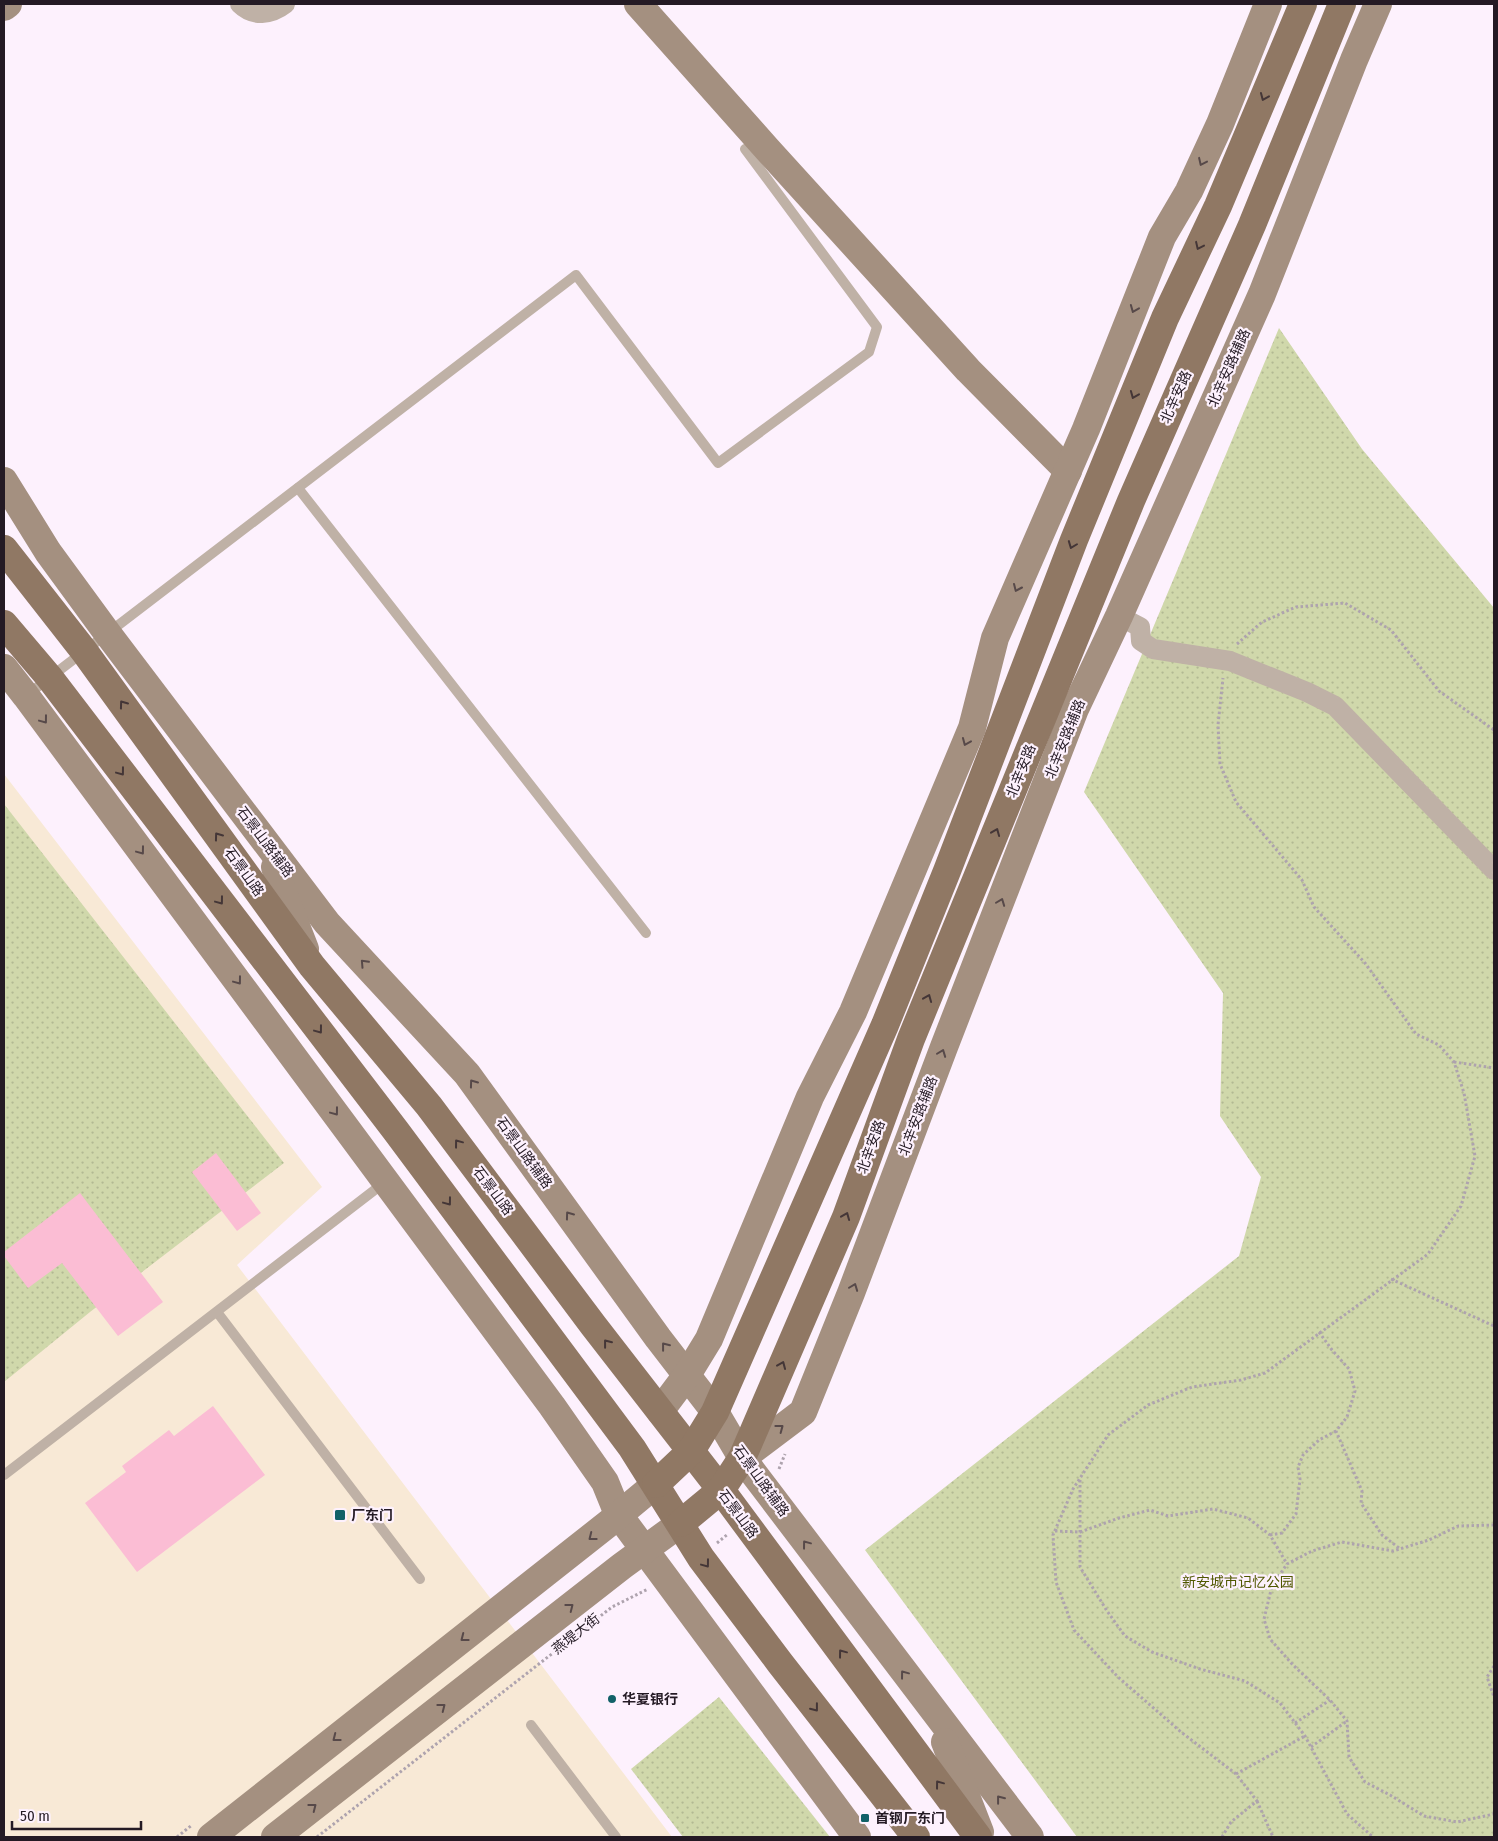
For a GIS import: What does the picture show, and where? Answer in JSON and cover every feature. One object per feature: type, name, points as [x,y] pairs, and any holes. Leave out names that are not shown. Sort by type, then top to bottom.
[{"type":"main road","name":"北辛安路","points":[[680,1523],[721,1490],[742,1458],[846,1217],[911,1039],[1131,501],[1252,225],[1342,4]]},
{"type":"main road","points":[[656,1484],[691,1451],[715,1412],[885,1025],[947,871],[1074,540],[1165,318],[1218,206],[1301,9]]},
{"type":"main road","name":"石景山路","points":[[4,549],[84,651],[312,966],[429,1106],[593,1325],[721,1490],[980,1837]]},
{"type":"main road","points":[[4,624],[49,677],[396,1131],[632,1448],[701,1558],[780,1663],[916,1837]]},
{"type":"street","points":[[4,7],[8,4]]},
{"type":"street","points":[[240,4],[247,11],[263,14],[285,4]]},
{"type":"street","points":[[638,4],[767,149],[962,362],[1068,471]]},
{"type":"street","points":[[660,1411],[687,1375],[709,1339],[810,1097],[853,1012],[972,728],[995,638],[1090,420],[1162,237],[1188,191],[1220,124],[1268,4]]},
{"type":"street","name":"北辛安路辅路","points":[[742,1458],[803,1412],[851,1294],[1076,709],[1262,294],[1378,4]]},
{"type":"street","points":[[1220,124],[1301,9]]},
{"type":"street","points":[[1326,44],[1354,60]]},
{"type":"street","name":"石景山路辅路","points":[[4,481],[48,552],[326,923],[466,1074],[658,1338],[715,1412],[742,1458],[768,1494],[1030,1837]]},
{"type":"street","points":[[1119,616],[1140,627],[1140,641],[1153,649],[1230,661],[1307,692],[1334,706],[1494,870]]},
{"type":"street","points":[[4,668],[563,1421],[605,1482],[618,1514],[857,1837]]},
{"type":"street","points":[[1029,751],[1076,709]]},
{"type":"street","points":[[268,846],[282,890],[312,966]]},
{"type":"street","points":[[879,950],[947,871]]},
{"type":"street","points":[[210,1837],[656,1484]]},
{"type":"street","name":"燕堤大街","points":[[275,1837],[680,1523]]},
{"type":"street","points":[[933,1712],[980,1837]]},
{"type":"lane","points":[[26,696],[576,275],[718,463],[869,352],[877,327],[745,149]]},
{"type":"lane","points":[[298,488],[646,933]]},
{"type":"lane","points":[[4,1475],[386,1181]]},
{"type":"lane","points":[[217,1312],[420,1579]]},
{"type":"lane","points":[[531,1725],[616,1837]]},
{"type":"path","points":[[1272,1837],[1257,1801],[1236,1774],[1181,1732],[1118,1677],[1074,1630],[1056,1582],[1053,1535],[1073,1489],[1108,1435],[1148,1405],[1192,1387],[1241,1380],[1265,1372],[1428,1254],[1461,1206],[1474,1156],[1464,1093],[1454,1062],[1439,1045],[1416,1034],[1365,963],[1314,907],[1302,880],[1236,802],[1220,764],[1218,725],[1222,680],[1238,644],[1262,622],[1296,607],[1345,603],[1391,630],[1439,691],[1494,730]]},
{"type":"path","points":[[1454,1062],[1494,1068]]},
{"type":"path","points":[[1392,1280],[1494,1326]]},
{"type":"path","points":[[1270,1535],[1282,1533],[1296,1514],[1300,1480],[1298,1467],[1303,1455],[1319,1440],[1336,1431],[1347,1417],[1355,1391],[1349,1369],[1332,1350],[1320,1332]]},
{"type":"path","points":[[1336,1431],[1362,1491],[1361,1503],[1382,1535],[1400,1549]]},
{"type":"path","points":[[768,1494],[788,1448]]},
{"type":"path","points":[[1080,1479],[1080,1567],[1125,1636],[1152,1652],[1200,1669],[1245,1681],[1280,1703],[1305,1736],[1347,1814],[1373,1837]]},
{"type":"path","points":[[1055,1531],[1080,1532],[1119,1518],[1150,1510],[1168,1516],[1213,1509],[1248,1518],[1270,1535],[1287,1564]]},
{"type":"path","points":[[701,1558],[743,1520]]},
{"type":"path","points":[[1494,1525],[1458,1526],[1429,1540],[1393,1551],[1342,1542],[1312,1551],[1287,1564],[1272,1586],[1264,1619],[1270,1639],[1293,1665],[1330,1700],[1347,1721],[1349,1756],[1365,1782],[1424,1816],[1457,1822],[1494,1814]]},
{"type":"path","name":"燕堤大街","points":[[317,1837],[612,1607],[667,1581]]},
{"type":"path","points":[[1494,1666],[1487,1677],[1494,1696]]},
{"type":"path","points":[[1295,1723],[1330,1700]]},
{"type":"path","points":[[1311,1747],[1347,1721]]},
{"type":"path","points":[[1236,1774],[1305,1736]]},
{"type":"path","points":[[1222,1837],[1231,1822],[1257,1801]]},
{"type":"shaded area","points":[[4,774],[322,1187],[237,1265],[672,1837],[4,1837]]},
{"type":"green space","name":"新安城市记忆公园","points":[[1279,328],[1362,449],[1494,608],[1494,1837],[1077,1837],[865,1550],[1239,1256],[1261,1177],[1220,1116],[1223,993],[1084,792]]},
{"type":"green space","points":[[4,804],[284,1163],[90,1312],[4,1382]]},
{"type":"green space","points":[[719,1697],[830,1837],[683,1837],[631,1769]]},
{"type":"building","points":[[216,1153],[261,1213],[237,1231],[192,1172]]},
{"type":"building","points":[[80,1193],[163,1302],[118,1336],[62,1263],[28,1288],[4,1256],[4,1252]]},
{"type":"building","points":[[213,1406],[265,1475],[137,1572],[85,1503],[126,1472],[122,1466],[169,1430],[174,1436]]},
{"type":"place","name":"厂东门","points":[[340,1515]]},
{"type":"place","name":"华夏银行","points":[[612,1699]]},
{"type":"place","name":"首钢厂东门","points":[[865,1818]]}]
